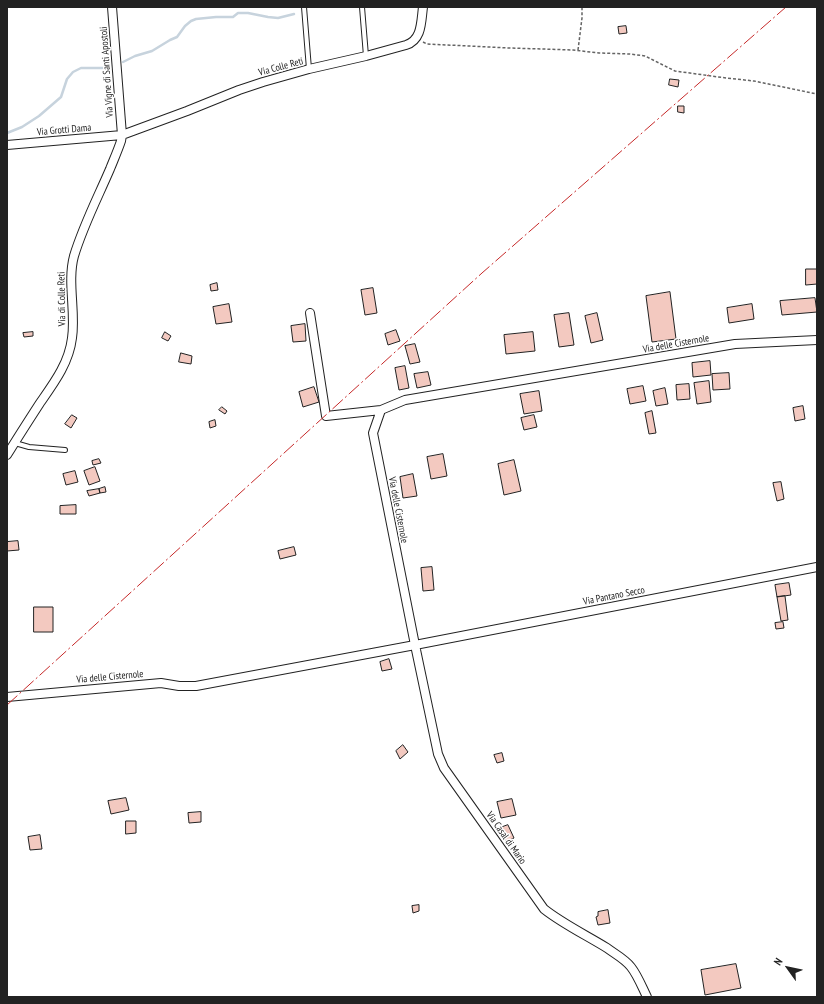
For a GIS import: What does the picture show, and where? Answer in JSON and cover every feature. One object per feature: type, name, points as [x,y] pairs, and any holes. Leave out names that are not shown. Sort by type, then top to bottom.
[{"type":"street","name":"Via Vigne di Santi Apostoli","points":[[112,7],[122,135]]},
{"type":"street","points":[[416,39],[421,29],[423,7]]},
{"type":"street","name":"Via Colle Reti","points":[[122,135],[254,84],[309,69],[366,56],[409,44],[416,39]]},
{"type":"street","name":"Via Grotti Dama","points":[[7,145],[122,135]]},
{"type":"street","name":"Via di Colle Reti","points":[[8,451],[15,443],[60,374],[68,354],[73,329],[72,267],[74,258],[83,231],[120,145],[122,135]]},
{"type":"street","points":[[310,312],[326,416],[381,410]]},
{"type":"street","name":"Via delle Cisternole","points":[[7,697],[161,683],[179,686],[196,686],[415,645],[373,433],[381,410],[405,400],[735,344],[817,340]]},
{"type":"street","name":"Via Pantano Secco","points":[[415,645],[817,567]]},
{"type":"street","name":"Via Casal di Mario","points":[[415,645],[438,754],[444,768],[544,909],[556,919],[621,957],[631,967],[647,997]]},
{"type":"lane","points":[[304,7],[309,69]]},
{"type":"lane","points":[[362,7],[366,56]]},
{"type":"lane","points":[[15,443],[29,447],[65,450]]},
{"type":"path","points":[[578,50],[582,7]]},
{"type":"path","points":[[416,39],[427,44],[578,50],[645,56],[675,71],[754,81],[817,94]]},
{"type":"building","points":[[626,26],[627,33],[619,34],[618,27]]},
{"type":"building","points":[[670,79],[679,80],[678,87],[669,85]]},
{"type":"building","points":[[678,106],[684,106],[684,113],[678,112]]},
{"type":"building","points":[[806,269],[817,269],[817,284],[806,285]]},
{"type":"building","points":[[217,283],[218,290],[211,291],[210,285]]},
{"type":"building","points":[[373,288],[377,313],[365,315],[361,290]]},
{"type":"building","points":[[670,292],[676,339],[652,342],[646,296]]},
{"type":"building","points":[[815,298],[817,312],[782,315],[780,301]]},
{"type":"building","points":[[229,304],[232,322],[216,324],[213,307]]},
{"type":"building","points":[[752,304],[754,319],[729,323],[727,308]]},
{"type":"building","points":[[569,313],[574,345],[559,347],[554,315]]},
{"type":"building","points":[[597,313],[603,340],[591,343],[585,316]]},
{"type":"building","points":[[305,324],[306,341],[293,342],[291,326]]},
{"type":"building","points":[[396,330],[400,341],[388,345],[385,334]]},
{"type":"building","points":[[33,332],[33,336],[24,337],[23,333]]},
{"type":"building","points":[[165,332],[171,336],[168,341],[162,338]]},
{"type":"building","points":[[533,332],[535,351],[506,354],[504,335]]},
{"type":"building","points":[[415,344],[420,362],[410,364],[405,346]]},
{"type":"building","points":[[181,353],[192,356],[191,364],[179,362]]},
{"type":"building","points":[[710,361],[711,375],[693,377],[692,363]]},
{"type":"building","points":[[405,366],[409,388],[399,390],[395,368]]},
{"type":"building","points":[[428,372],[431,385],[417,388],[414,374]]},
{"type":"building","points":[[729,373],[730,389],[713,390],[712,374]]},
{"type":"building","points":[[709,381],[711,402],[697,404],[694,383]]},
{"type":"building","points":[[689,384],[690,399],[677,400],[676,385]]},
{"type":"building","points":[[643,386],[646,401],[630,404],[627,389]]},
{"type":"building","points":[[314,387],[319,402],[303,407],[299,392]]},
{"type":"building","points":[[665,388],[668,404],[656,406],[653,391]]},
{"type":"building","points":[[539,391],[542,411],[524,414],[520,394]]},
{"type":"building","points":[[803,406],[805,419],[795,421],[793,408]]},
{"type":"building","points":[[222,407],[227,411],[225,414],[219,410]]},
{"type":"building","points":[[652,411],[656,433],[649,434],[645,413]]},
{"type":"building","points":[[72,415],[77,418],[71,428],[65,424]]},
{"type":"building","points":[[534,415],[537,427],[524,430],[521,418]]},
{"type":"building","points":[[215,420],[216,426],[210,428],[209,422]]},
{"type":"building","points":[[443,454],[447,476],[431,479],[427,457]]},
{"type":"building","points":[[99,459],[101,463],[93,465],[92,461]]},
{"type":"building","points":[[514,460],[521,491],[504,495],[498,464]]},
{"type":"building","points":[[95,467],[100,481],[89,485],[84,471]]},
{"type":"building","points":[[75,471],[78,482],[66,485],[63,474]]},
{"type":"building","points":[[413,474],[417,496],[403,498],[400,477]]},
{"type":"building","points":[[781,482],[784,499],[777,501],[773,483]]},
{"type":"building","points":[[105,487],[106,492],[100,493],[99,489]]},
{"type":"building","points":[[99,489],[100,493],[89,496],[87,491]]},
{"type":"building","points":[[76,505],[76,514],[60,514],[60,506]]},
{"type":"building","points":[[18,541],[19,550],[7,551],[7,542]]},
{"type":"building","points":[[294,547],[296,555],[280,559],[278,551]]},
{"type":"building","points":[[432,567],[434,590],[423,591],[421,568]]},
{"type":"building","points":[[789,583],[791,595],[777,597],[775,585]]},
{"type":"building","points":[[785,596],[788,620],[781,621],[777,597]]},
{"type":"building","points":[[34,607],[53,607],[53,632],[34,632]]},
{"type":"building","points":[[783,622],[784,628],[776,629],[775,623]]},
{"type":"building","points":[[389,659],[392,669],[382,671],[380,662]]},
{"type":"building","points":[[403,745],[408,752],[400,759],[396,751]]},
{"type":"building","points":[[502,753],[504,761],[497,763],[494,755]]},
{"type":"building","points":[[126,798],[129,810],[111,814],[108,801]]},
{"type":"building","points":[[512,799],[516,815],[501,818],[497,802]]},
{"type":"building","points":[[201,812],[201,822],[189,823],[188,813]]},
{"type":"building","points":[[126,821],[136,821],[136,833],[126,834]]},
{"type":"building","points":[[508,825],[514,838],[506,842],[500,828]]},
{"type":"building","points":[[40,835],[42,849],[30,850],[28,837]]},
{"type":"building","points":[[419,905],[419,911],[413,913],[412,906]]},
{"type":"building","points":[[608,910],[610,923],[598,925],[596,917],[598,916],[598,912]]},
{"type":"building","points":[[736,964],[741,988],[705,995],[701,970]]},
{"type":"waterway","points":[[123,62],[135,56],[152,51],[177,37],[185,26],[196,19],[233,17],[238,13],[248,13],[278,18],[294,14]]},
{"type":"waterway","points":[[7,133],[22,127],[39,116],[61,97],[67,79],[73,72],[81,68],[107,68]]},
{"type":"power","points":[[7,705],[482,273],[786,7]]}]
